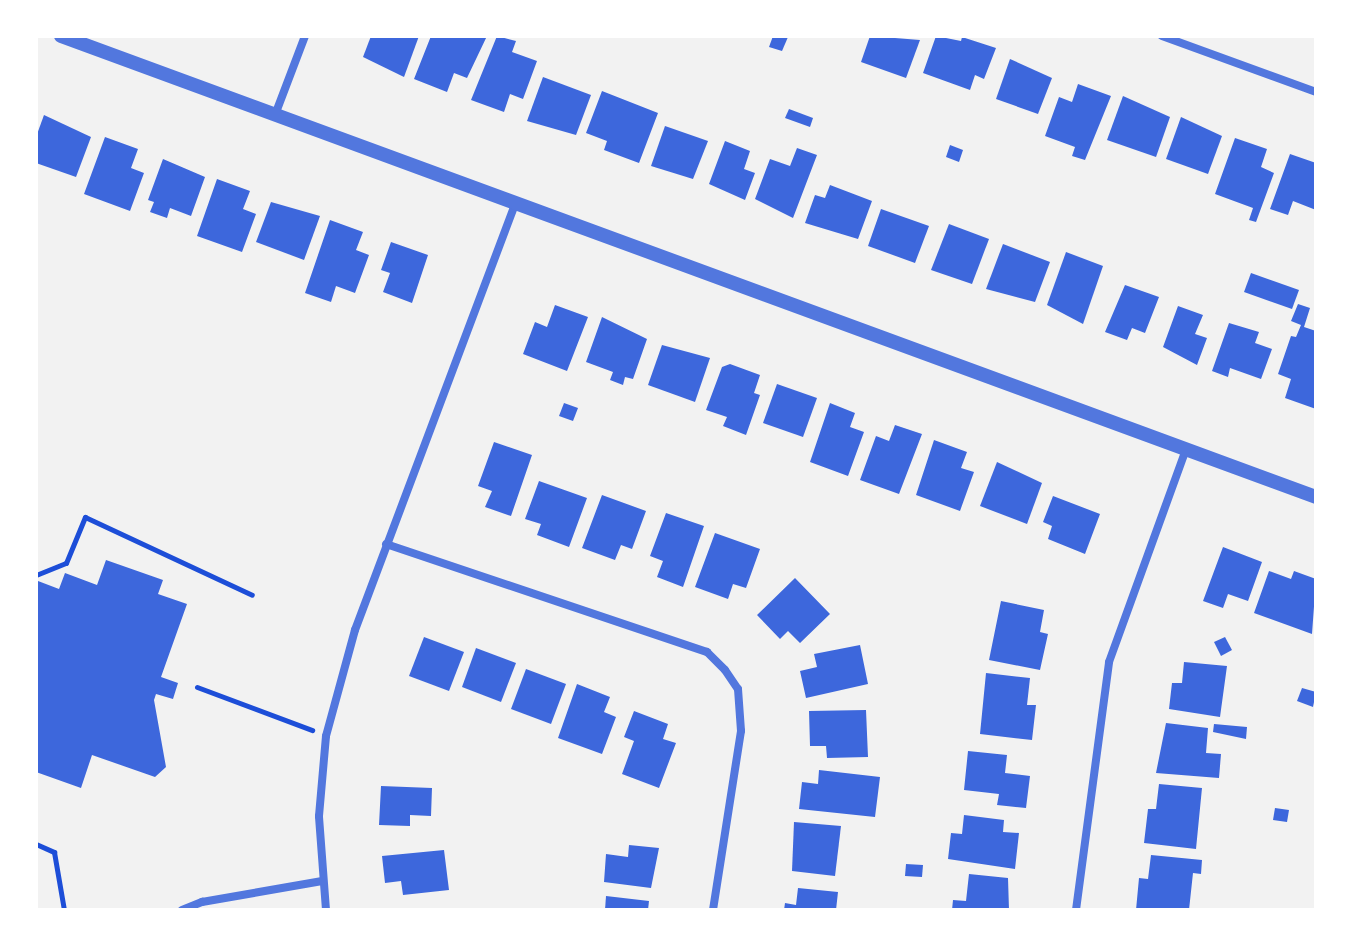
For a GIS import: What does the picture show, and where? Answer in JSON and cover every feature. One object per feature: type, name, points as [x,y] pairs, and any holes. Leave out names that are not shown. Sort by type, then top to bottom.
[{"type":"street","points":[[61,36],[1316,497]]},
{"type":"street","points":[[275,115],[305,36]]},
{"type":"street","points":[[1162,36],[1316,92]]},
{"type":"street","points":[[326,910],[320,804],[326,736],[386,544],[515,204]]},
{"type":"street","points":[[1076,910],[1109,662],[1186,449]]},
{"type":"street","points":[[386,544],[707,652],[725,670],[738,689],[741,731],[713,910]]},
{"type":"street","points":[[182,910],[202,902],[322,881]]},
{"type":"path","points":[[36,575],[66,563],[85,517],[252,595]]},
{"type":"path","points":[[197,687],[326,736]]},
{"type":"path","points":[[36,844],[54,852],[64,910]]},
{"type":"building","points":[[371,36],[419,36],[404,77],[363,57]]},
{"type":"building","points":[[431,36],[487,36],[467,78],[454,73],[447,92],[414,79]]},
{"type":"building","points":[[497,36],[516,41],[512,52],[537,61],[523,99],[510,94],[504,112],[471,100]]},
{"type":"building","points":[[773,36],[788,37],[782,51],[769,47]]},
{"type":"building","points":[[870,36],[920,40],[906,78],[861,62]]},
{"type":"building","points":[[936,36],[961,41],[962,37],[996,48],[984,79],[975,75],[970,90],[923,73]]},
{"type":"building","points":[[1010,59],[1052,78],[1038,114],[996,99]]},
{"type":"building","points":[[543,77],[591,95],[576,135],[527,121]]},
{"type":"building","points":[[1078,84],[1111,96],[1085,160],[1072,156],[1075,147],[1045,136],[1059,97],[1072,102]]},
{"type":"building","points":[[602,91],[658,113],[639,163],[604,150],[607,141],[586,133]]},
{"type":"building","points":[[1123,96],[1170,117],[1156,157],[1107,140]]},
{"type":"building","points":[[789,109],[813,118],[810,127],[785,118]]},
{"type":"building","points":[[44,115],[91,137],[76,177],[36,163],[36,137]]},
{"type":"building","points":[[1181,117],[1222,136],[1208,174],[1166,159]]},
{"type":"building","points":[[665,126],[708,141],[693,179],[651,166]]},
{"type":"building","points":[[105,137],[138,149],[131,168],[144,173],[130,211],[84,194]]},
{"type":"building","points":[[1235,138],[1267,149],[1261,167],[1274,173],[1256,222],[1249,220],[1253,208],[1215,194]]},
{"type":"building","points":[[725,141],[750,151],[744,169],[755,173],[745,200],[709,184]]},
{"type":"building","points":[[950,145],[963,150],[959,162],[946,157]]},
{"type":"building","points":[[797,148],[817,155],[793,218],[755,199],[770,159],[790,166]]},
{"type":"building","points":[[1290,154],[1316,163],[1316,210],[1293,201],[1288,215],[1270,209]]},
{"type":"building","points":[[163,159],[205,177],[191,216],[170,208],[167,218],[150,212],[154,202],[148,200]]},
{"type":"building","points":[[217,179],[250,191],[243,209],[256,214],[242,252],[197,236]]},
{"type":"building","points":[[830,185],[872,201],[858,239],[805,223],[815,195],[825,198]]},
{"type":"building","points":[[271,202],[320,216],[304,260],[256,242]]},
{"type":"building","points":[[881,209],[929,226],[915,263],[868,246]]},
{"type":"building","points":[[330,220],[363,232],[356,250],[369,255],[355,293],[336,286],[331,302],[305,293]]},
{"type":"building","points":[[949,224],[989,239],[972,284],[931,270]]},
{"type":"building","points":[[391,242],[428,255],[412,303],[383,292],[390,273],[381,270]]},
{"type":"building","points":[[1003,244],[1050,262],[1035,302],[986,289]]},
{"type":"building","points":[[1066,252],[1103,266],[1083,324],[1047,305]]},
{"type":"building","points":[[1251,273],[1299,290],[1292,309],[1244,292]]},
{"type":"building","points":[[1125,285],[1159,297],[1145,333],[1132,328],[1127,340],[1105,332]]},
{"type":"building","points":[[1298,304],[1310,308],[1304,327],[1316,331],[1316,409],[1285,398],[1291,379],[1278,374],[1291,336],[1296,337],[1301,325],[1291,321]]},
{"type":"building","points":[[555,305],[588,317],[567,371],[523,354],[535,322],[547,327]]},
{"type":"building","points":[[1178,306],[1203,315],[1195,334],[1207,338],[1197,365],[1163,347]]},
{"type":"building","points":[[602,317],[647,339],[633,379],[625,377],[623,385],[610,380],[613,372],[586,362]]},
{"type":"building","points":[[1229,323],[1259,332],[1255,343],[1272,349],[1261,379],[1230,368],[1228,377],[1212,371]]},
{"type":"building","points":[[662,345],[710,358],[695,402],[648,385]]},
{"type":"building","points":[[730,364],[760,375],[754,393],[760,395],[746,435],[723,426],[727,417],[706,410],[722,367]]},
{"type":"building","points":[[777,384],[817,398],[803,437],[763,423]]},
{"type":"building","points":[[564,403],[578,408],[573,421],[559,416]]},
{"type":"building","points":[[830,403],[855,413],[850,427],[864,432],[848,476],[810,462]]},
{"type":"building","points":[[895,425],[922,434],[899,494],[860,480],[876,436],[889,441]]},
{"type":"building","points":[[934,440],[967,452],[961,468],[974,472],[960,511],[916,495]]},
{"type":"building","points":[[494,442],[532,455],[511,516],[485,507],[492,491],[478,486]]},
{"type":"building","points":[[997,462],[1042,483],[1027,524],[980,506]]},
{"type":"building","points":[[539,481],[587,498],[569,547],[537,535],[541,524],[525,519]]},
{"type":"building","points":[[602,495],[646,511],[632,549],[621,545],[615,560],[582,548]]},
{"type":"building","points":[[1053,496],[1100,514],[1085,554],[1048,539],[1052,526],[1043,522]]},
{"type":"building","points":[[666,513],[704,526],[683,587],[657,577],[663,561],[650,556]]},
{"type":"building","points":[[715,533],[760,549],[746,588],[733,584],[728,599],[695,587]]},
{"type":"building","points":[[1223,547],[1262,562],[1248,601],[1228,594],[1223,608],[1203,601]]},
{"type":"building","points":[[106,560],[163,580],[158,594],[187,604],[161,677],[178,683],[173,699],[156,694],[154,700],[166,767],[155,777],[92,755],[81,788],[36,772],[36,587],[38,581],[59,589],[65,573],[97,585]]},
{"type":"building","points":[[1269,571],[1291,579],[1294,571],[1316,579],[1312,634],[1254,613]]},
{"type":"building","points":[[795,578],[830,614],[800,643],[788,631],[780,639],[757,615]]},
{"type":"building","points":[[1001,601],[1044,610],[1040,632],[1048,634],[1040,670],[989,660]]},
{"type":"building","points":[[424,637],[464,652],[449,691],[409,676]]},
{"type":"building","points":[[1225,637],[1232,650],[1221,656],[1214,642]]},
{"type":"building","points":[[860,645],[868,684],[806,698],[800,671],[817,667],[814,654]]},
{"type":"building","points":[[476,648],[516,663],[501,702],[462,687]]},
{"type":"building","points":[[1184,662],[1227,666],[1220,717],[1169,709],[1172,683],[1182,683]]},
{"type":"building","points":[[526,669],[566,684],[551,724],[511,709]]},
{"type":"building","points":[[986,673],[1030,678],[1027,705],[1036,705],[1032,740],[980,734]]},
{"type":"building","points":[[577,684],[610,697],[604,712],[616,717],[602,754],[558,738]]},
{"type":"building","points":[[1302,688],[1316,692],[1313,707],[1297,701]]},
{"type":"building","points":[[866,710],[868,757],[827,758],[826,746],[810,746],[809,711]]},
{"type":"building","points":[[634,711],[668,724],[663,739],[676,743],[659,788],[622,774],[634,741],[624,737]]},
{"type":"building","points":[[1166,723],[1208,728],[1206,753],[1221,754],[1219,778],[1156,773]]},
{"type":"building","points":[[1214,724],[1247,727],[1246,739],[1213,732]]},
{"type":"building","points":[[968,751],[1007,755],[1005,773],[1030,776],[1026,808],[997,805],[999,794],[964,790]]},
{"type":"building","points":[[819,770],[880,777],[875,817],[799,809],[802,782],[818,784]]},
{"type":"building","points":[[1159,784],[1202,788],[1196,849],[1144,843],[1148,809],[1156,809]]},
{"type":"building","points":[[381,786],[432,788],[431,816],[410,815],[410,826],[379,825]]},
{"type":"building","points":[[1275,808],[1289,810],[1287,822],[1273,820]]},
{"type":"building","points":[[964,815],[1004,820],[1003,832],[1019,833],[1015,869],[948,859],[951,833],[962,834]]},
{"type":"building","points":[[794,822],[841,826],[835,876],[792,871]]},
{"type":"building","points":[[629,845],[659,848],[651,888],[604,882],[606,854],[628,857]]},
{"type":"building","points":[[444,850],[449,890],[403,895],[401,881],[385,883],[382,856]]},
{"type":"building","points":[[1151,855],[1202,860],[1201,874],[1193,873],[1189,910],[1136,910],[1139,878],[1148,879]]},
{"type":"building","points":[[906,864],[923,865],[922,877],[905,876]]},
{"type":"building","points":[[969,874],[1008,878],[1009,910],[952,910],[953,900],[966,901]]},
{"type":"building","points":[[798,888],[838,892],[836,910],[784,910],[785,903],[796,905]]},
{"type":"building","points":[[606,896],[649,901],[648,910],[605,910]]}]
